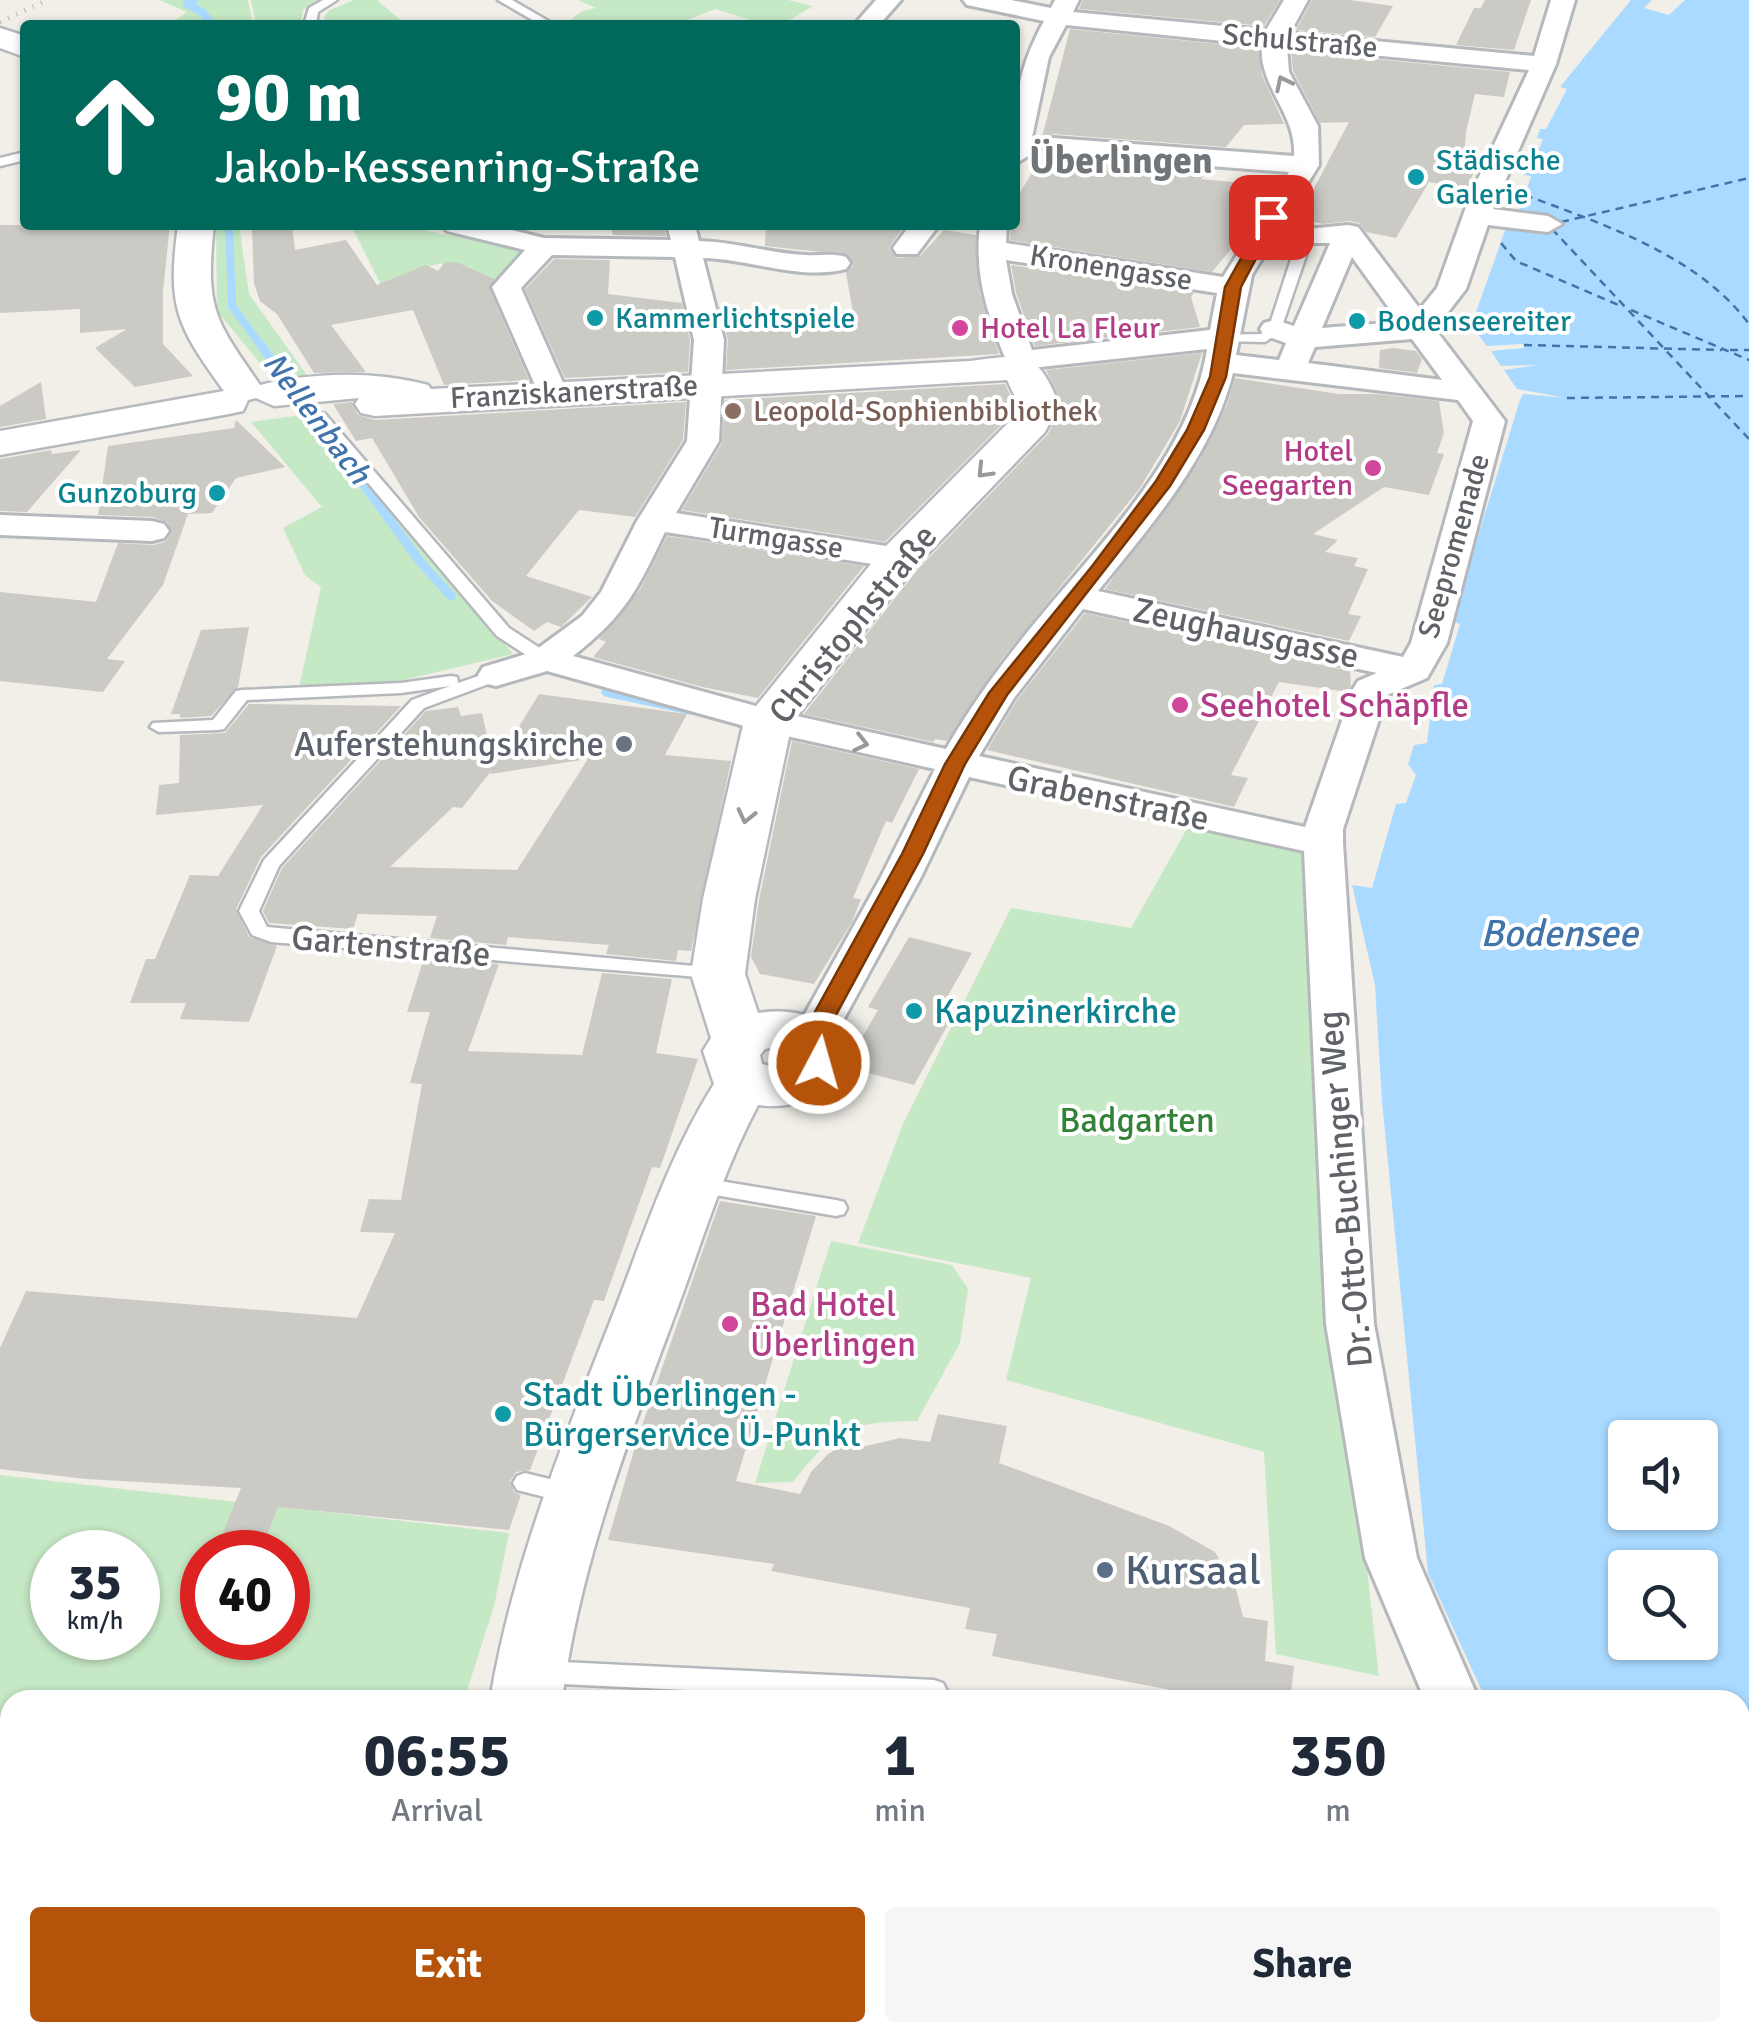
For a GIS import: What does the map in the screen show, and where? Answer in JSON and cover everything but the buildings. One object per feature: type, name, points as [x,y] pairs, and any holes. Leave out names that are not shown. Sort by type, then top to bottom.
[{"type":"street","points":[[871,20],[889,0]]},
{"type":"street","name":"Schulstraße","points":[[975,0],[1275,38],[1544,64]]},
{"type":"street","points":[[530,1666],[550,1489],[705,1160],[753,1069],[799,1083],[812,1074],[819,1063],[819,1050],[812,1039],[912,854],[955,764],[999,693],[1078,597],[1164,482],[1209,403],[1233,287],[1266,225],[1306,165],[1310,138],[1307,123],[1282,86],[1273,60],[1275,38],[1296,0]]},
{"type":"street","points":[[1289,334],[1420,329],[1450,289],[1477,215],[1544,64],[1562,0]]},
{"type":"street","points":[[1062,8],[1037,57],[1029,142],[1306,165]]},
{"type":"street","points":[[1477,215],[1548,224]]},
{"type":"street","points":[[196,230],[190,305],[195,320],[254,397]]},
{"type":"street","points":[[477,230],[544,246],[684,238],[802,264],[836,263]]},
{"type":"street","points":[[906,248],[921,230]]},
{"type":"street","points":[[1297,238],[1348,232]]},
{"type":"street","points":[[1289,372],[1289,334],[1348,232]]},
{"type":"street","name":"Seepromenade","points":[[1322,843],[1371,689],[1424,668],[1489,421],[1348,232]]},
{"type":"street","points":[[992,237],[1000,304],[1018,364],[1222,351],[1289,372],[1466,392]]},
{"type":"street","name":"Kronengasse","points":[[992,237],[1233,287]]},
{"type":"street","points":[[496,675],[546,660],[594,623],[617,596],[654,521],[703,440],[710,340],[684,238]]},
{"type":"street","points":[[544,246],[506,287],[554,394]]},
{"type":"street","name":"Franziskanerstraße","points":[[0,443],[254,397],[340,404],[970,373],[1018,364]]},
{"type":"street","name":"Christophstraße","points":[[753,1069],[718,974],[729,900],[768,721],[899,558],[1031,422],[1039,404],[1036,390],[1018,364]]},
{"type":"street","name":"Turmgasse","points":[[654,521],[899,558]]},
{"type":"street","points":[[0,526],[152,530]]},
{"type":"street","name":"Zeughausgasse","points":[[1078,597],[1424,668]]},
{"type":"street","name":"Grabenstraße","points":[[546,660],[768,721],[1322,843]]},
{"type":"street","name":"Dr.-Otto-Buchinger Weg","points":[[1322,843],[1350,1324],[1391,1558],[1448,1690]]},
{"type":"lane","points":[[311,20],[313,10],[331,0]]},
{"type":"lane","points":[[504,0],[540,20]]},
{"type":"lane","points":[[1222,351],[1289,334],[1302,247],[1297,238],[1266,225]]},
{"type":"lane","name":"Grabenstraße","points":[[340,404],[353,460],[503,632],[546,660]]},
{"type":"lane","points":[[159,727],[218,725],[242,695],[265,691],[401,688],[496,675]]},
{"type":"lane","name":"Gartenstraße","points":[[496,675],[418,704],[363,762],[271,864],[249,911],[258,931],[271,936],[718,974]]},
{"type":"lane","points":[[705,1160],[836,1208]]},
{"type":"lane","points":[[530,1666],[918,1690]]},
{"type":"green space","points":[[159,0],[248,0],[252,20],[176,20],[187,12]]},
{"type":"green space","points":[[251,0],[317,0],[303,10],[301,20],[255,20]]},
{"type":"green space","points":[[354,0],[377,0],[400,20],[325,20],[328,11]]},
{"type":"green space","points":[[578,0],[788,0],[813,6],[789,20],[750,20],[715,9],[688,20],[570,20],[582,11],[596,8]]},
{"type":"green space","points":[[216,230],[240,230],[249,294],[309,378],[273,379],[217,311]]},
{"type":"green space","points":[[354,230],[423,230],[532,252],[506,303],[493,305],[470,267],[457,264],[424,268],[382,287]]},
{"type":"green space","points":[[309,414],[513,654],[361,690],[298,693],[321,587],[305,575],[283,528],[322,507],[251,422]]},
{"type":"green space","name":"Badgarten","points":[[1188,827],[1317,854],[1343,1354],[1379,1676],[1276,1654],[1264,1452],[1006,1380],[1031,1278],[858,1243],[903,1124],[1011,908],[1131,928]]},
{"type":"green space","points":[[831,1241],[952,1265],[968,1289],[960,1343],[917,1421],[875,1423],[845,1432],[821,1450],[793,1482],[755,1483]]},
{"type":"green space","points":[[0,1475],[509,1533],[494,1606],[467,1690],[0,1690]]},
{"type":"water","name":"Bodensee","points":[[1631,0],[1652,0],[1644,8],[1669,15],[1685,0],[1749,0],[1749,1690],[1481,1690],[1428,1573],[1382,1101],[1375,985],[1352,885],[1372,888],[1396,804],[1406,803],[1416,775],[1408,764],[1414,745],[1427,743],[1434,685],[1442,684],[1460,624],[1452,621],[1520,400],[1523,394],[1567,398],[1517,389],[1504,370],[1539,365],[1501,366],[1491,351],[1524,348],[1523,344],[1487,346],[1471,326],[1507,225],[1548,224],[1552,217],[1520,212],[1517,194],[1525,195],[1531,176],[1524,175],[1527,165],[1535,166],[1538,157],[1530,156],[1543,139],[1537,138],[1540,129],[1546,129],[1567,89],[1560,87]]},
{"type":"waterway","name":"Nellenbach","points":[[194,0],[187,4],[208,20]]},
{"type":"waterway","name":"Nellenbach","points":[[229,230],[232,306],[262,347]]},
{"type":"waterway","name":"Nellenbach","points":[[260,344],[422,564],[451,596]]},
{"type":"waterway","points":[[606,692],[690,710]]},
{"type":"ferry route","points":[[1582,217],[1749,178]]},
{"type":"ferry route","points":[[1525,195],[1582,217]]},
{"type":"ferry route","points":[[1561,222],[1582,217]]},
{"type":"ferry route","points":[[1582,217],[1647,244],[1676,261],[1728,300],[1749,324]]},
{"type":"ferry route","points":[[1552,229],[1664,349]]},
{"type":"ferry route","points":[[1501,243],[1516,261],[1623,307]]},
{"type":"ferry route","points":[[1631,310],[1749,360]]},
{"type":"ferry route","points":[[1524,345],[1664,349]]},
{"type":"ferry route","points":[[1664,349],[1722,350]]},
{"type":"ferry route","points":[[1664,349],[1709,396]]},
{"type":"ferry route","points":[[1730,350],[1749,350]]},
{"type":"ferry route","points":[[1567,398],[1709,396]]},
{"type":"ferry route","points":[[1709,396],[1749,439]]},
{"type":"ferry route","points":[[1709,396],[1749,396]]},
{"type":"railway","points":[[0,22],[48,0]]},
{"type":"place","name":"Städische Galerie","points":[[1416,177]]},
{"type":"place","name":"Kammerlichtspiele","points":[[595,318]]},
{"type":"place","name":"Bodenseereiter","points":[[1357,321]]},
{"type":"place","name":"Hotel La Fleur","points":[[960,328]]},
{"type":"place","name":"Leopold-Sophienbibliothek","points":[[733,411]]},
{"type":"place","name":"Hotel Seegarten","points":[[1373,468]]},
{"type":"place","name":"Gunzoburg","points":[[217,493]]},
{"type":"place","name":"Seehotel Schäpfle","points":[[1180,705]]},
{"type":"place","name":"Auferstehungskirche","points":[[624,744]]},
{"type":"place","name":"Kapuzinerkirche","points":[[914,1011]]},
{"type":"place","name":"Bad Hotel Überlingen","points":[[730,1324]]},
{"type":"place","name":"Stadt Überlingen - Bürgerservice Ü-Punkt","points":[[503,1414]]},
{"type":"place","name":"Kursaal","points":[[1105,1570]]},
{"type":"district","name":"Überlingen","points":[[1121,160]]},
{"type":"route","points":[[819,1063],[819,1050],[812,1039],[912,854],[955,764],[999,693],[1078,597],[1164,482],[1196,430],[1218,377],[1233,287],[1271,217]]}]
